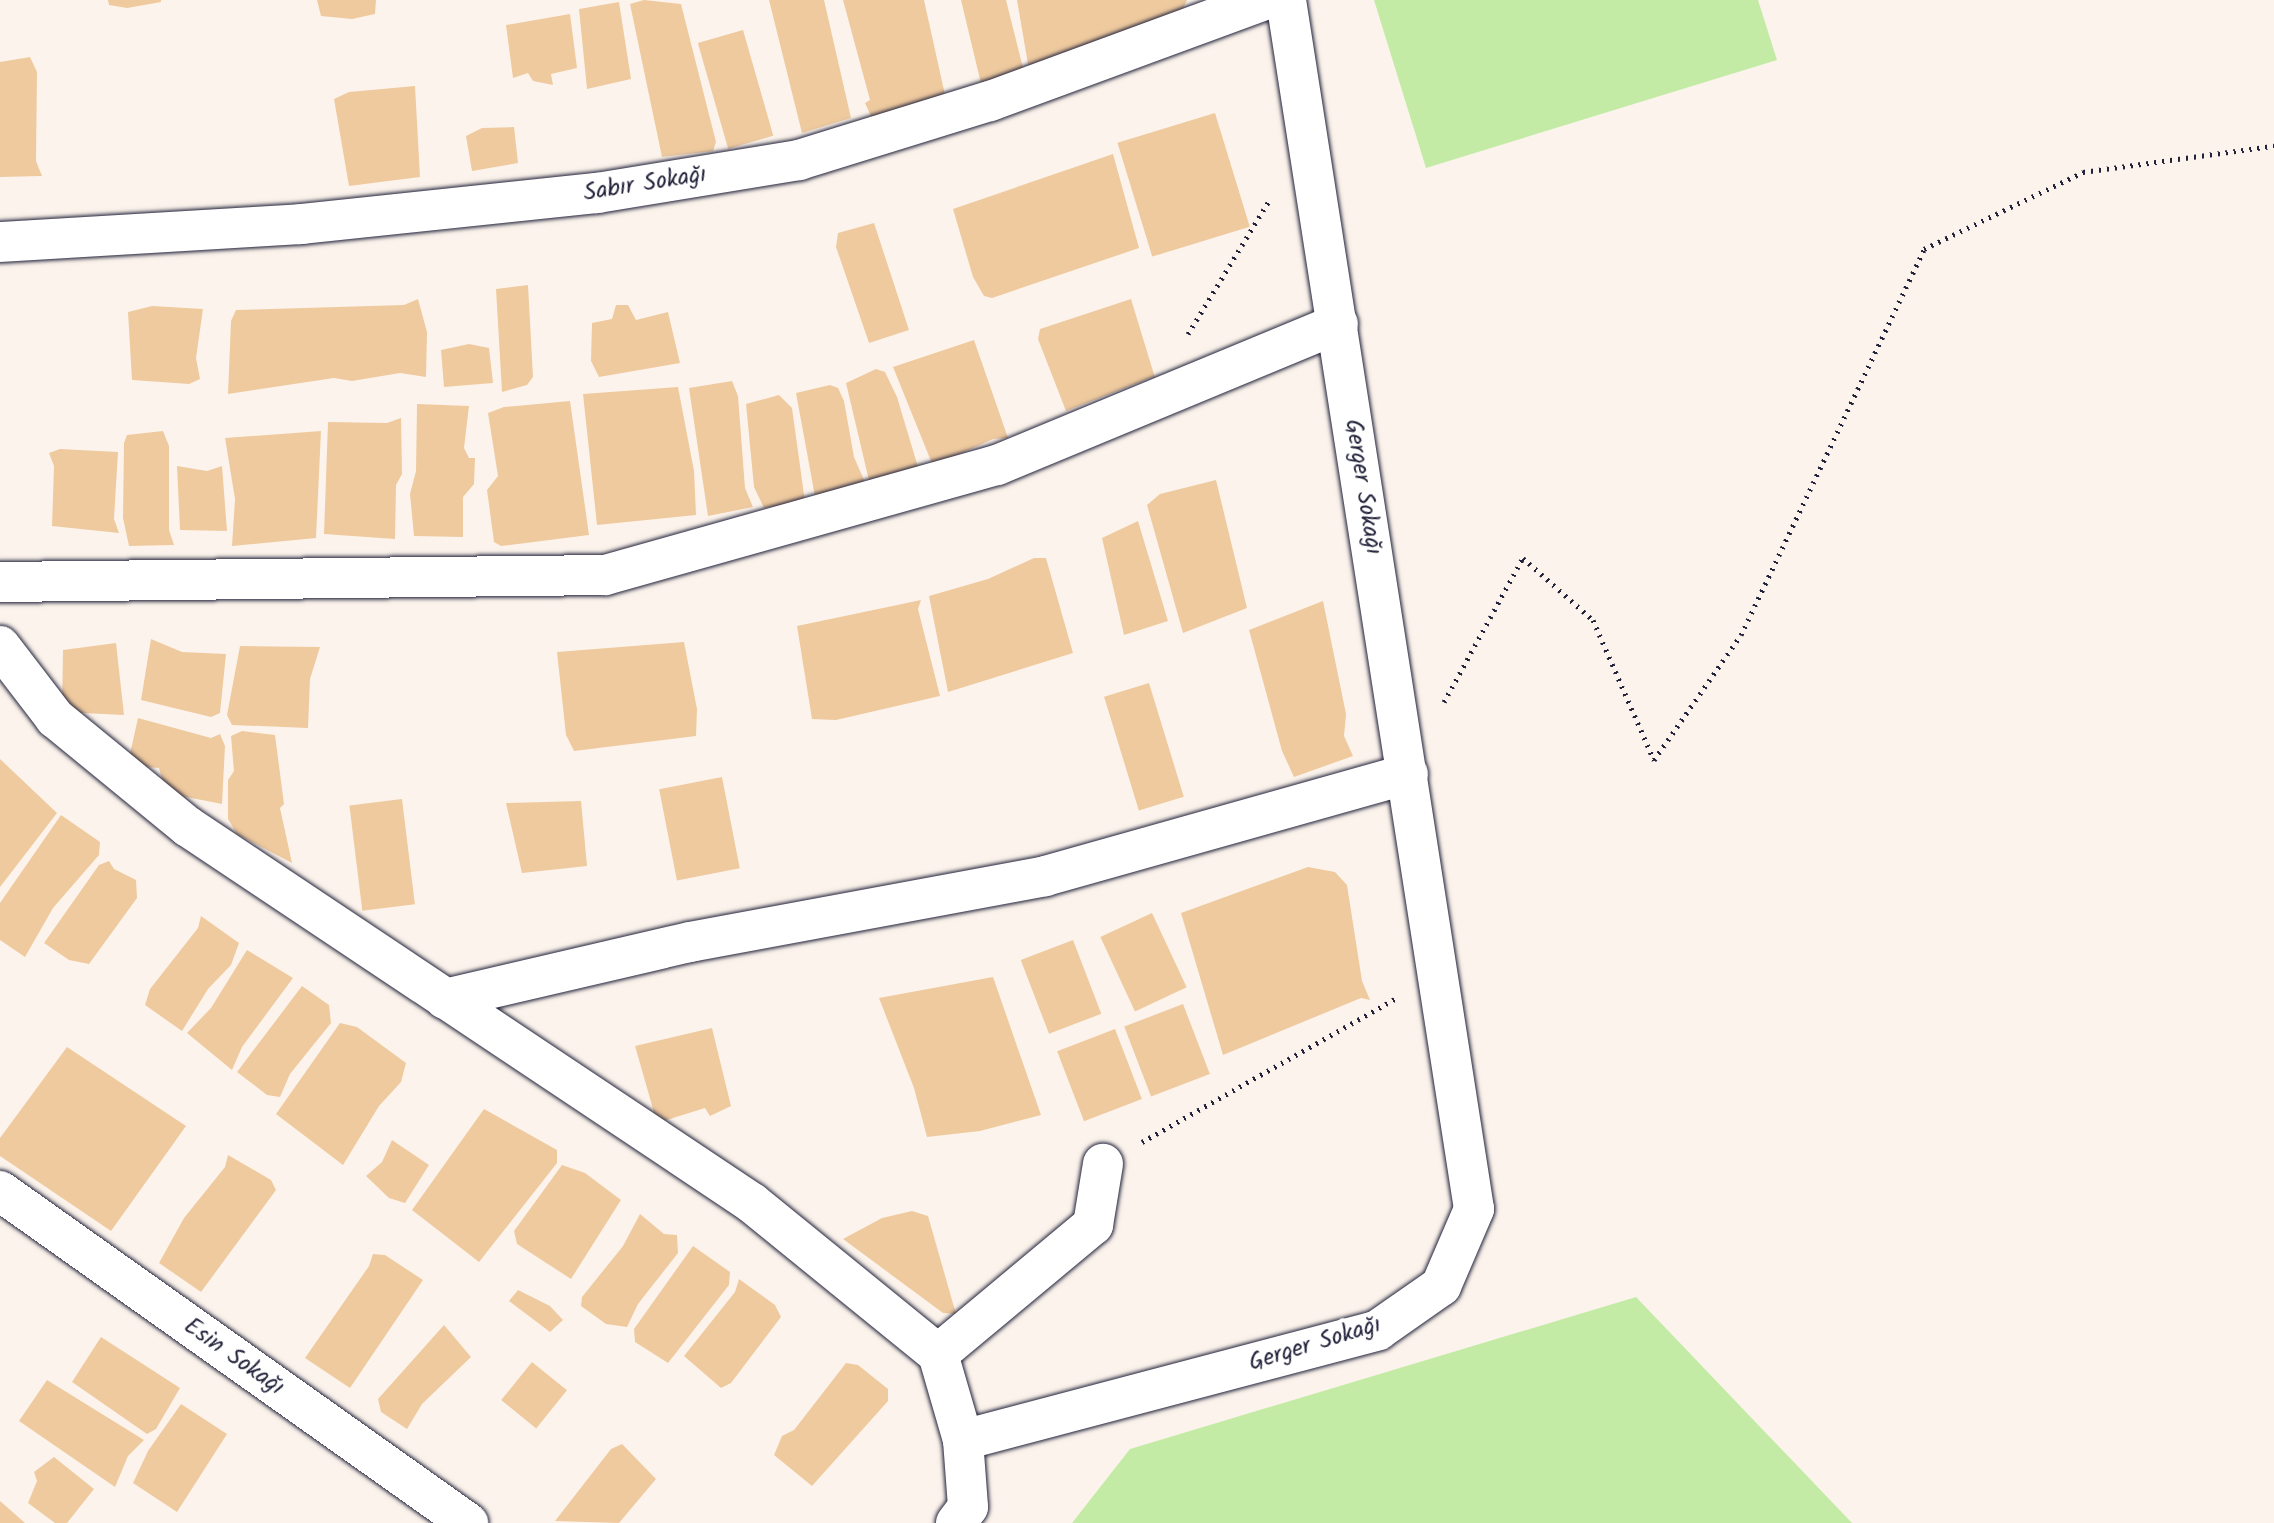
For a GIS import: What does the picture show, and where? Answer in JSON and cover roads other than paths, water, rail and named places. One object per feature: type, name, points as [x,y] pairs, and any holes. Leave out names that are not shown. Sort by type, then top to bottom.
[{"type":"street","name":"Sabır Sokağı","points":[[0,242],[348,219],[597,193],[799,160],[990,101],[1265,0]]},
{"type":"street","name":"Gerger Sokağı","points":[[963,1440],[1378,1330],[1441,1286],[1474,1209],[1286,0]]},
{"type":"street","points":[[0,582],[605,575],[997,465],[1338,324]]},
{"type":"street","points":[[0,646],[55,718],[187,826],[752,1203],[938,1354],[963,1440],[968,1507],[956,1523]]},
{"type":"street","points":[[445,999],[690,942],[1045,876],[1408,774]]},
{"type":"street","points":[[938,1354],[1093,1225],[1103,1164]]},
{"type":"street","name":"Esin Sokağı","points":[[0,1191],[468,1523]]}]
